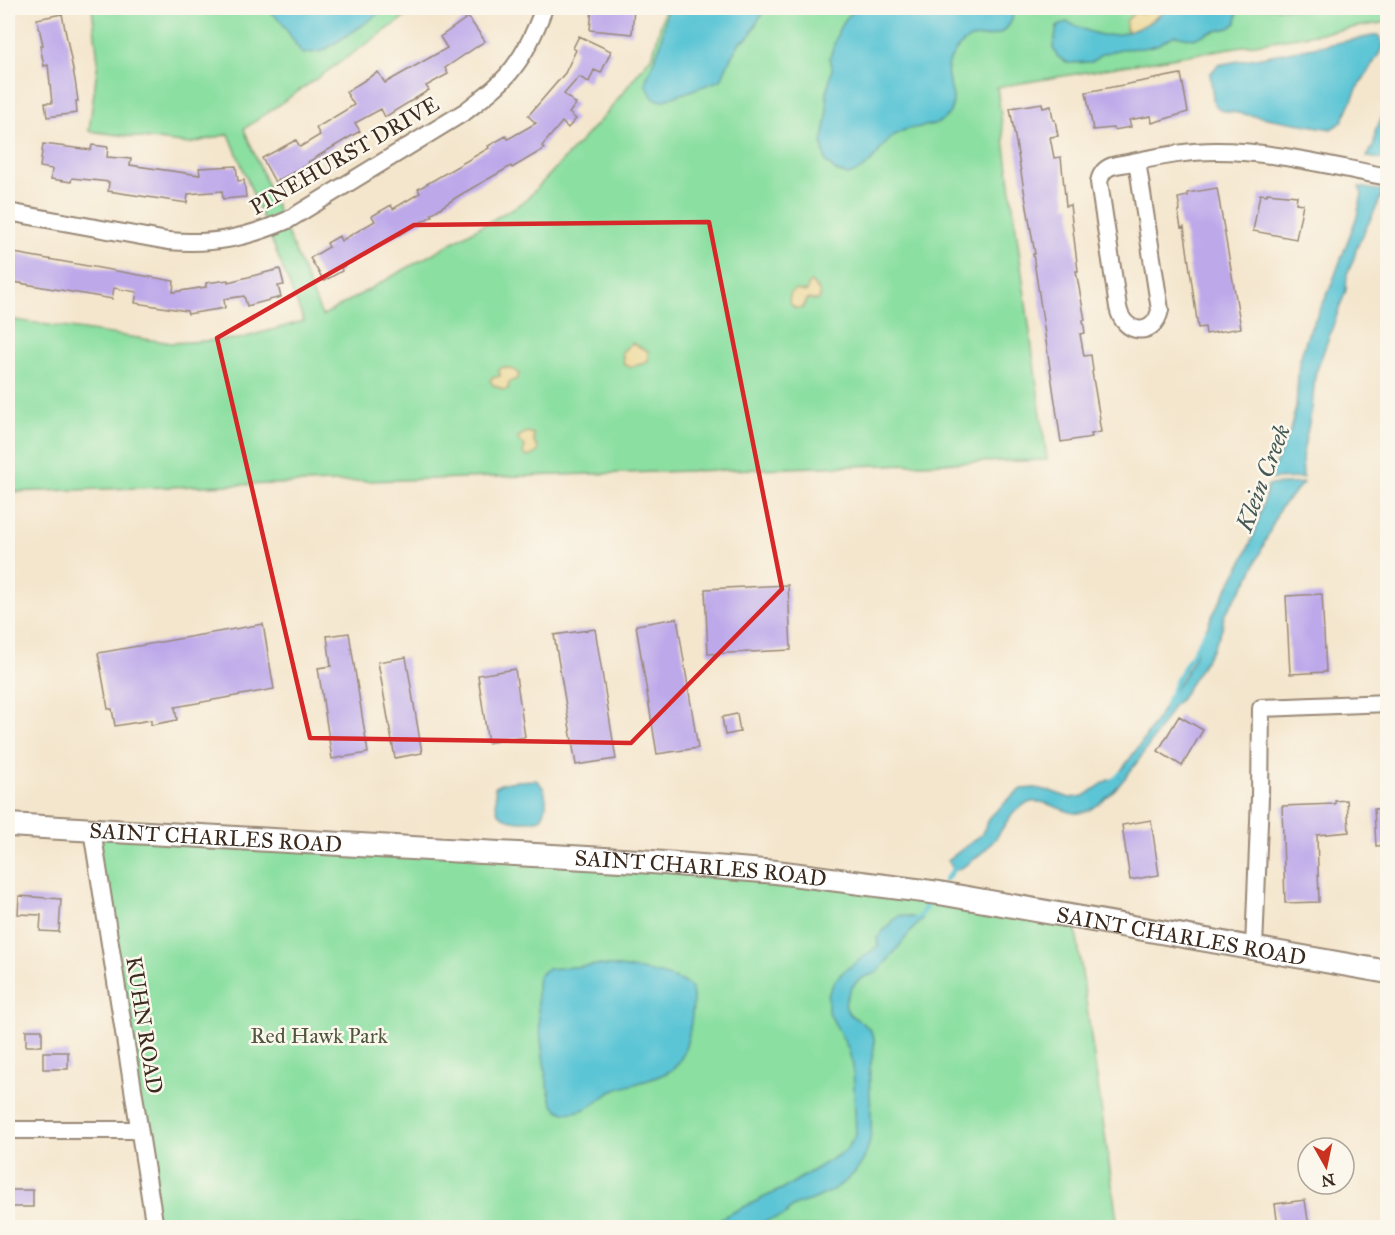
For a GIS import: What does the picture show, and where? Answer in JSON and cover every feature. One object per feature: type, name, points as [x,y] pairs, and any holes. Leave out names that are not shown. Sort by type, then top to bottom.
[{"type":"street","name":"PINEHURST DRIVE","points":[[8,212],[168,241],[192,243],[216,242],[265,230],[288,220],[466,111],[485,96],[514,67],[532,36],[544,8]]},
{"type":"street","points":[[1137,161],[1160,310],[1154,323],[1137,329],[1126,325],[1120,316],[1099,182],[1103,171],[1108,167],[1137,161],[1185,153],[1215,151],[1254,153],[1388,177]]},
{"type":"street","points":[[1254,948],[1262,708],[1383,703]]},
{"type":"street","name":"SAINT CHARLES ROAD","points":[[8,825],[639,861],[776,872],[939,893],[1388,972]]},
{"type":"street","name":"KUHN ROAD","points":[[92,830],[155,1227]]},
{"type":"street","points":[[8,1130],[139,1130]]},
{"type":"highlighted area","points":[[709,222],[782,589],[631,743],[310,738],[217,338],[414,225]]},
{"type":"green space","points":[[92,8],[416,8],[244,129],[322,316],[524,202],[607,113],[653,54],[665,8],[1387,8],[1387,22],[997,87],[1047,460],[8,492],[8,319],[172,343],[239,339],[304,321],[229,134],[189,144],[89,131],[98,61]]},
{"type":"green space","name":"Red Hawk Park","points":[[89,828],[790,871],[1074,917],[1118,1227],[156,1227]]},
{"type":"sand","points":[[1145,8],[1169,8],[1145,25],[1130,32],[1126,30],[1126,21],[1135,12],[1144,13]]},
{"type":"sand","points":[[811,282],[819,291],[820,298],[818,300],[807,299],[803,308],[794,308],[789,301],[791,292],[796,290],[807,292]]},
{"type":"sand","points":[[632,343],[648,351],[648,362],[631,367],[624,365],[622,352]]},
{"type":"sand","points":[[503,367],[519,374],[517,379],[509,382],[508,389],[503,390],[492,384],[490,380],[500,376],[499,370]]},
{"type":"sand","points":[[527,432],[534,434],[534,442],[539,450],[527,457],[523,453],[525,446],[518,440],[518,437]]},
{"type":"water","points":[[265,8],[386,8],[323,51],[302,54],[281,21]]},
{"type":"water","points":[[667,8],[765,8],[749,37],[740,42],[721,80],[662,101],[653,98],[645,83],[661,43]]},
{"type":"water","points":[[858,8],[1012,8],[1013,16],[1012,21],[1003,31],[992,36],[970,39],[958,48],[951,58],[948,75],[953,104],[946,117],[934,124],[894,135],[865,167],[848,175],[836,171],[826,162],[822,144],[827,118],[827,92],[832,69],[830,57],[839,29],[847,17]]},
{"type":"water","points":[[1168,8],[1238,8],[1236,23],[1229,28],[1194,39],[1175,35],[1157,45],[1121,49],[1102,54],[1092,62],[1068,63],[1058,57],[1053,48],[1057,27],[1066,22],[1098,34],[1121,34],[1146,24]]},
{"type":"water","points":[[1378,35],[1384,46],[1357,89],[1342,122],[1331,129],[1220,110],[1214,104],[1210,74],[1218,65]]},
{"type":"water","points":[[1387,108],[1387,160],[1367,157],[1374,145],[1375,132]]},
{"type":"water","points":[[1359,187],[1384,191],[1357,247],[1347,274],[1346,290],[1315,375],[1312,408],[1302,457],[1303,478],[1269,479],[1290,431],[1296,407],[1299,363],[1308,334],[1329,291],[1357,216],[1362,194]]},
{"type":"water","points":[[1303,483],[1280,508],[1249,578],[1224,615],[1222,629],[1213,648],[1158,732],[1117,787],[1088,810],[1075,813],[1042,802],[1022,806],[1014,812],[996,838],[978,856],[957,870],[952,867],[948,860],[981,835],[991,816],[1022,789],[1035,788],[1070,798],[1084,796],[1108,780],[1120,777],[1120,772],[1145,738],[1191,664],[1211,618],[1244,558],[1255,532],[1268,485]]},
{"type":"water","points":[[536,780],[543,788],[546,798],[545,809],[540,819],[518,821],[501,816],[496,806],[495,787],[509,782]]},
{"type":"water","points":[[900,915],[922,919],[878,971],[855,984],[845,1006],[850,1014],[869,1029],[874,1038],[869,1080],[871,1132],[866,1154],[858,1169],[839,1186],[791,1208],[786,1215],[746,1227],[709,1227],[725,1216],[784,1188],[845,1151],[856,1135],[853,1066],[848,1048],[828,1011],[828,995],[834,982],[843,972],[878,946],[877,938]]},
{"type":"water","points":[[599,965],[661,974],[684,982],[692,988],[692,1017],[688,1040],[681,1059],[672,1070],[665,1074],[613,1091],[586,1109],[562,1112],[553,1105],[547,1082],[539,1021],[538,978],[547,969]]},
{"type":"building","points":[[592,8],[634,8],[632,34],[590,30]]},
{"type":"building","points":[[62,14],[75,80],[77,113],[47,117],[45,103],[52,103],[48,65],[44,66],[40,46],[43,45],[37,19]]},
{"type":"building","points":[[468,17],[485,41],[445,68],[448,74],[426,86],[429,90],[385,117],[381,109],[355,123],[360,131],[308,162],[309,164],[275,182],[262,158],[296,140],[300,147],[320,135],[316,128],[354,105],[346,92],[378,72],[385,83],[447,48],[440,37]]},
{"type":"building","points":[[579,36],[611,51],[601,73],[594,70],[589,82],[579,77],[564,94],[576,104],[569,113],[576,119],[568,128],[562,122],[542,146],[544,149],[460,195],[431,214],[432,216],[341,268],[342,271],[324,281],[310,258],[329,247],[327,243],[339,236],[341,241],[375,221],[372,216],[391,205],[393,209],[420,193],[418,189],[489,148],[488,146],[506,136],[508,139],[536,123],[528,116],[565,73],[576,50],[573,48]]},
{"type":"building","points":[[1181,74],[1188,112],[1152,123],[1151,116],[1129,120],[1131,127],[1093,130],[1086,92]]},
{"type":"building","points":[[1042,103],[1043,108],[1051,106],[1058,136],[1050,137],[1054,158],[1061,157],[1066,206],[1070,205],[1078,271],[1076,271],[1085,320],[1083,320],[1085,333],[1080,334],[1084,356],[1091,355],[1101,432],[1091,434],[1092,437],[1061,442],[1033,254],[1035,254],[1010,108]]},
{"type":"building","points":[[43,144],[91,150],[92,145],[108,147],[107,157],[131,159],[130,165],[200,175],[199,168],[236,166],[238,181],[244,180],[246,197],[223,199],[222,191],[188,194],[187,203],[108,191],[109,182],[72,178],[71,182],[51,179],[52,169],[40,167]]},
{"type":"building","points":[[1217,188],[1241,328],[1206,334],[1205,327],[1198,328],[1184,227],[1181,228],[1178,211],[1180,211],[1178,198],[1188,196],[1187,193]]},
{"type":"building","points":[[1267,193],[1297,196],[1296,203],[1303,204],[1296,239],[1253,231],[1260,194],[1267,195]]},
{"type":"building","points":[[8,252],[174,281],[173,292],[206,287],[206,283],[228,280],[228,282],[280,269],[284,285],[278,286],[281,297],[247,306],[244,296],[224,299],[225,308],[188,314],[187,311],[135,303],[137,292],[114,288],[112,299],[8,281]]},
{"type":"building","points":[[788,585],[791,650],[708,654],[705,589]]},
{"type":"building","points":[[1322,594],[1326,672],[1290,674],[1286,596]]},
{"type":"building","points":[[677,618],[698,748],[657,754],[636,625]]},
{"type":"building","points":[[263,624],[274,689],[175,707],[177,720],[151,725],[151,720],[115,726],[112,709],[108,709],[98,653]]},
{"type":"building","points":[[595,629],[616,759],[576,765],[554,635]]},
{"type":"building","points":[[349,633],[368,753],[332,759],[318,668],[331,666],[327,636]]},
{"type":"building","points":[[406,657],[422,753],[395,758],[378,662]]},
{"type":"building","points":[[515,669],[525,737],[488,743],[478,675]]},
{"type":"building","points":[[737,714],[740,732],[725,735],[722,717]]},
{"type":"building","points":[[1179,716],[1203,730],[1182,766],[1158,751]]},
{"type":"building","points":[[1347,800],[1349,832],[1317,835],[1319,902],[1285,903],[1282,806],[1335,804],[1335,801]]},
{"type":"building","points":[[1388,808],[1388,845],[1376,846],[1374,809]]},
{"type":"building","points":[[1151,820],[1159,875],[1130,880],[1122,825]]},
{"type":"building","points":[[19,896],[61,899],[59,932],[40,931],[41,915],[18,914]]},
{"type":"building","points":[[26,1030],[42,1030],[42,1046],[26,1046]]},
{"type":"building","points":[[43,1052],[68,1052],[68,1069],[43,1069]]},
{"type":"building","points":[[8,1190],[33,1190],[33,1207],[8,1207]]},
{"type":"building","points":[[1305,1200],[1309,1227],[1278,1227],[1275,1204]]},
{"type":"waterway","name":"Klein Creek","points":[[1166,705],[1178,678],[1206,631]]},
{"type":"waterway","name":"Klein Creek","points":[[1111,782],[1121,773]]},
{"type":"waterway","name":"Klein Creek","points":[[945,880],[958,864]]},
{"type":"waterway","name":"Klein Creek","points":[[912,921],[920,917],[930,898]]}]
